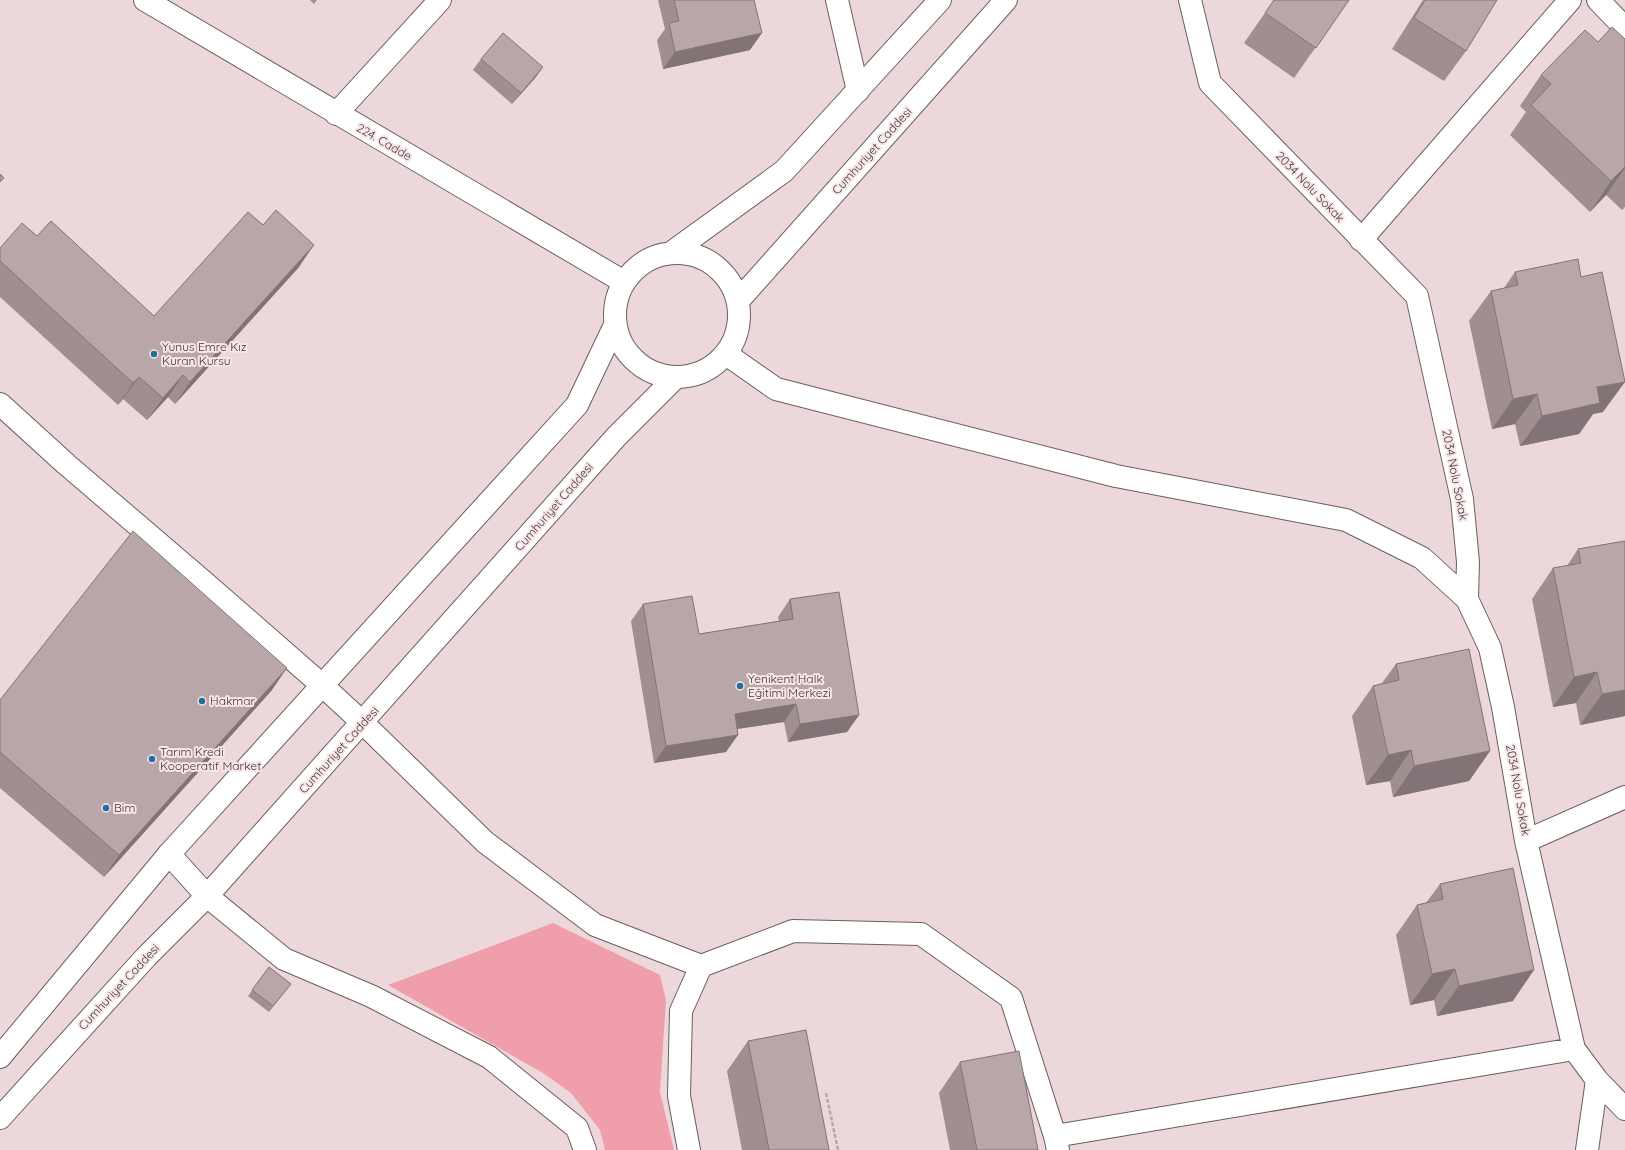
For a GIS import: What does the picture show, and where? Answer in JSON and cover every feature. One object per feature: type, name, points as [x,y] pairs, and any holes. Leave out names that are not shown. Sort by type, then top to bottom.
[{"type":"street","name":"224. Cadde","points":[[145,0],[336,114],[624,282]]},
{"type":"street","points":[[336,114],[440,0]]},
{"type":"street","points":[[837,0],[858,91]]},
{"type":"street","points":[[671,253],[784,171],[940,0]]},
{"type":"street","name":"Cumhuriyet Caddesi","points":[[738,301],[1006,0]]},
{"type":"street","name":"2034 Nolu Sokak","points":[[1190,0],[1210,83],[1416,296],[1462,499],[1468,562],[1467,599],[1490,648],[1503,707],[1526,841],[1574,1050]]},
{"type":"street","points":[[1361,240],[1570,0]]},
{"type":"street","points":[[1598,0],[1625,28]]},
{"type":"street","points":[[671,253],[689,254],[706,259],[721,270],[732,284],[738,301],[739,320],[735,338],[726,354],[712,367],[696,375],[675,378],[654,373],[635,362],[622,345],[615,324],[615,310],[618,295],[624,282],[636,267],[653,257],[671,253]]},
{"type":"street","points":[[0,1057],[169,854],[577,405],[615,324]]},
{"type":"street","points":[[726,354],[776,389],[1116,476],[1346,520],[1422,558],[1467,599]]},
{"type":"street","name":"Cumhuriyet Caddesi","points":[[0,1118],[146,957],[207,896],[616,438],[675,378]]},
{"type":"street","points":[[0,404],[66,464],[323,686],[485,842],[595,925],[701,966],[793,931],[921,934],[1011,998],[1056,1143],[1574,1050],[1597,1080],[1625,1110]]},
{"type":"street","points":[[1526,841],[1625,797]]},
{"type":"street","points":[[169,854],[207,896],[284,959],[371,996],[489,1057],[577,1128],[585,1150]]},
{"type":"street","points":[[689,1150],[680,1096],[681,1011],[701,966]]},
{"type":"street","points":[[1587,1150],[1597,1080]]},
{"type":"path","points":[[826,1094],[838,1150]]},
{"type":"shaded area","points":[[553,923],[660,975],[666,1000],[660,1092],[674,1150],[605,1150],[600,1130],[571,1093],[543,1073],[388,985]]},
{"type":"building","points":[[674,0],[754,0],[762,33],[675,52],[669,23],[679,21]]},
{"type":"building","points":[[1274,0],[1349,0],[1316,48],[1265,13]]},
{"type":"building","points":[[1425,0],[1497,0],[1466,51],[1414,18]]},
{"type":"building","points":[[1612,27],[1625,39],[1625,167],[1611,181],[1531,105],[1551,84],[1541,75],[1585,30],[1598,42]]},
{"type":"building","points":[[503,33],[543,67],[521,93],[481,59]]},
{"type":"building","points":[[0,174],[4,178],[0,182]]},
{"type":"building","points":[[276,210],[314,245],[190,382],[183,375],[163,398],[139,377],[133,383],[0,261],[0,248],[22,223],[37,236],[51,221],[154,316],[248,212],[263,225]]},
{"type":"building","points":[[1578,259],[1581,277],[1602,272],[1625,382],[1597,387],[1600,403],[1542,416],[1537,394],[1513,399],[1491,291],[1518,285],[1515,272]]},
{"type":"building","points":[[133,531],[287,668],[119,855],[0,752],[0,700]]},
{"type":"building","points":[[1625,541],[1625,690],[1602,694],[1597,672],[1574,677],[1553,568],[1581,563],[1578,549]]},
{"type":"building","name":"Yenikent Halk Eğitimi Merkezi","points":[[839,592],[859,715],[800,724],[796,704],[735,714],[738,735],[666,746],[643,604],[692,596],[699,634],[793,619],[790,599]]},
{"type":"building","points":[[1469,649],[1490,751],[1414,766],[1411,750],[1388,755],[1373,686],[1399,680],[1396,664]]},
{"type":"building","points":[[1513,868],[1534,970],[1459,986],[1455,969],[1432,974],[1417,905],[1443,899],[1440,884]]},
{"type":"building","points":[[269,967],[291,984],[273,1006],[252,990]]},
{"type":"building","points":[[806,1030],[829,1150],[769,1150],[748,1041]]},
{"type":"building","points":[[1019,1051],[1038,1150],[977,1150],[960,1062]]},
{"type":"place","name":"Yunus Emre Kız Kuran Kursu","points":[[154,354]]},
{"type":"place","name":"Yenikent Halk Eğitimi Merkezi","points":[[740,686]]},
{"type":"place","name":"Hakmar","points":[[202,701]]},
{"type":"place","name":"Tarım Kredi Kooperatif Market","points":[[152,759]]},
{"type":"place","name":"Bim","points":[[106,808]]}]
